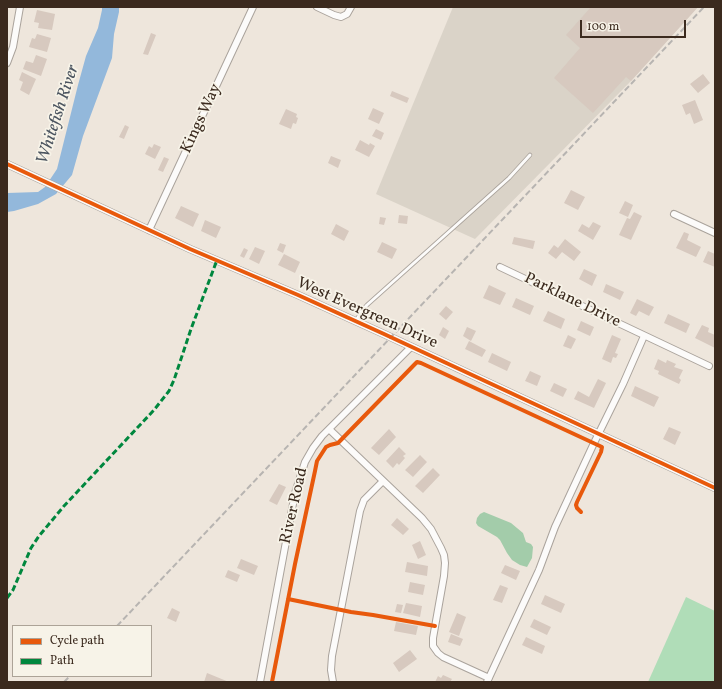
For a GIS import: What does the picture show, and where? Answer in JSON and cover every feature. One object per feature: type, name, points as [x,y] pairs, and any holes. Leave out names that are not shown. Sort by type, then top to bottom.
[{"type":"street","points":[[7,63],[13,47],[20,7]]},
{"type":"street","name":"Kings Way","points":[[149,230],[253,7]]},
{"type":"street","points":[[317,7],[341,17],[347,14],[351,7]]},
{"type":"street","name":"West Evergreen Drive","points":[[7,164],[149,230],[356,321],[715,488]]},
{"type":"street","points":[[674,214],[715,233]]},
{"type":"street","name":"Parklane Drive","points":[[500,267],[709,366]]},
{"type":"street","points":[[329,429],[427,524],[435,536],[444,555],[445,563],[433,646],[438,653],[448,660],[488,680],[537,575],[553,532],[644,336]]},
{"type":"street","name":"River Road","points":[[260,682],[295,493],[305,462],[313,448],[329,429],[411,347]]},
{"type":"street","points":[[332,682],[332,656],[360,511],[364,500],[383,481]]},
{"type":"lane","points":[[356,321],[367,305],[509,178],[530,155]]},
{"type":"shaded area","points":[[453,7],[698,7],[631,81],[475,239],[376,194]]},
{"type":"green space","points":[[484,512],[511,523],[523,533],[526,542],[531,544],[533,547],[532,558],[527,567],[512,560],[497,537],[478,526],[476,523],[477,518]]},
{"type":"green space","points":[[686,597],[715,611],[715,682],[648,682]]},
{"type":"water","points":[[102,7],[119,7],[114,34],[112,58],[83,136],[72,175],[56,194],[38,204],[7,212],[7,193],[38,192],[45,187],[57,169],[86,56],[98,28]]},
{"type":"building","points":[[591,7],[698,7],[631,81],[626,77],[593,113],[554,78],[580,48],[566,35]]},
{"type":"building","points":[[37,10],[55,14],[52,30],[38,28],[39,23],[34,22]]},
{"type":"building","points":[[151,33],[156,35],[148,55],[143,54]]},
{"type":"building","points":[[37,34],[51,38],[47,52],[29,47],[32,38],[35,39]]},
{"type":"building","points":[[36,55],[47,59],[41,76],[23,69],[26,61],[33,63]]},
{"type":"building","points":[[22,72],[36,79],[29,95],[20,90],[23,82],[19,80]]},
{"type":"building","points":[[703,74],[710,83],[698,93],[690,84]]},
{"type":"building","points":[[392,91],[409,98],[407,103],[390,96]]},
{"type":"building","points":[[695,100],[703,120],[694,124],[690,113],[686,115],[682,105]]},
{"type":"building","points":[[373,108],[384,113],[379,124],[368,119]]},
{"type":"building","points":[[286,109],[297,114],[296,117],[298,118],[296,124],[293,123],[291,129],[279,124]]},
{"type":"building","points":[[125,125],[129,127],[124,139],[119,137]]},
{"type":"building","points":[[376,129],[384,133],[381,140],[372,136]]},
{"type":"building","points":[[360,140],[369,145],[370,143],[375,146],[369,157],[355,150]]},
{"type":"building","points":[[154,144],[161,147],[155,159],[145,154],[149,146],[152,148]]},
{"type":"building","points":[[331,156],[341,160],[338,168],[328,163]]},
{"type":"building","points":[[164,157],[169,159],[163,172],[158,170]]},
{"type":"building","points":[[571,190],[585,197],[578,210],[564,203]]},
{"type":"building","points":[[625,201],[633,205],[628,217],[619,213]]},
{"type":"building","points":[[181,206],[199,214],[193,227],[175,218]]},
{"type":"building","points":[[634,212],[642,216],[631,240],[619,235],[627,218],[630,219]]},
{"type":"building","points":[[399,215],[408,216],[407,224],[398,223]]},
{"type":"building","points":[[380,217],[386,218],[384,225],[379,224]]},
{"type":"building","points":[[205,220],[221,227],[216,238],[201,231]]},
{"type":"building","points":[[593,222],[601,226],[593,240],[578,231],[582,224],[589,228]]},
{"type":"building","points":[[336,224],[349,231],[344,241],[331,234]]},
{"type":"building","points":[[684,232],[689,234],[687,240],[701,247],[696,257],[676,248]]},
{"type":"building","points":[[514,237],[535,241],[533,249],[512,244]]},
{"type":"building","points":[[565,239],[581,252],[574,261],[562,252],[556,259],[548,253],[554,245],[558,248]]},
{"type":"building","points":[[382,242],[397,249],[392,259],[377,252]]},
{"type":"building","points":[[280,243],[286,245],[283,253],[277,250]]},
{"type":"building","points":[[255,247],[265,251],[259,264],[249,259]]},
{"type":"building","points":[[244,248],[248,250],[244,258],[240,256]]},
{"type":"building","points":[[708,251],[715,254],[715,267],[703,262]]},
{"type":"building","points":[[284,254],[300,262],[295,273],[278,265]]},
{"type":"building","points":[[584,269],[597,275],[592,286],[579,279]]},
{"type":"building","points":[[606,284],[624,292],[620,300],[603,292]]},
{"type":"building","points":[[489,285],[506,293],[500,305],[483,298]]},
{"type":"building","points":[[516,298],[534,306],[530,315],[512,307]]},
{"type":"building","points":[[637,299],[654,307],[649,316],[639,311],[636,316],[630,313]]},
{"type":"building","points":[[446,306],[453,312],[446,320],[439,314]]},
{"type":"building","points":[[548,311],[565,319],[561,329],[543,321]]},
{"type":"building","points":[[668,314],[690,324],[686,333],[664,323]]},
{"type":"building","points":[[581,321],[594,327],[590,336],[577,330]]},
{"type":"building","points":[[702,325],[709,328],[708,332],[715,335],[715,348],[695,338]]},
{"type":"building","points":[[443,327],[449,331],[445,339],[439,335]]},
{"type":"building","points":[[467,327],[476,331],[471,341],[463,336]]},
{"type":"building","points":[[568,335],[576,339],[571,349],[563,346]]},
{"type":"building","points":[[612,335],[621,339],[615,353],[618,354],[616,358],[613,357],[611,363],[602,359]]},
{"type":"building","points":[[469,341],[486,350],[482,357],[465,349]]},
{"type":"building","points":[[492,353],[511,362],[507,371],[488,362]]},
{"type":"building","points":[[658,359],[666,363],[667,360],[676,364],[674,367],[683,370],[679,378],[681,380],[679,384],[658,374],[659,371],[654,369]]},
{"type":"building","points":[[530,371],[541,376],[537,386],[525,381]]},
{"type":"building","points":[[598,379],[606,383],[594,408],[574,399],[578,391],[589,397]]},
{"type":"building","points":[[554,383],[567,389],[563,397],[550,391]]},
{"type":"building","points":[[635,386],[659,397],[654,407],[631,396]]},
{"type":"building","points":[[669,427],[681,432],[675,445],[663,439]]},
{"type":"building","points":[[389,429],[396,437],[379,455],[371,448]]},
{"type":"building","points":[[399,447],[406,454],[403,456],[405,458],[399,465],[397,463],[393,468],[386,461]]},
{"type":"building","points":[[420,455],[427,462],[413,477],[405,470]]},
{"type":"building","points":[[433,468],[440,475],[423,493],[415,486]]},
{"type":"building","points":[[279,484],[286,487],[277,505],[269,501]]},
{"type":"building","points":[[397,518],[409,529],[403,535],[391,525]]},
{"type":"building","points":[[420,541],[426,555],[418,559],[412,545]]},
{"type":"building","points":[[241,559],[258,566],[254,575],[237,568]]},
{"type":"building","points":[[407,562],[428,566],[427,576],[405,572]]},
{"type":"building","points":[[505,565],[520,571],[516,580],[501,573]]},
{"type":"building","points":[[228,570],[240,575],[237,582],[225,577]]},
{"type":"building","points":[[410,582],[425,585],[423,595],[408,592]]},
{"type":"building","points":[[500,585],[508,588],[502,603],[493,600]]},
{"type":"building","points":[[545,595],[565,604],[561,613],[541,604]]},
{"type":"building","points":[[406,603],[422,606],[420,617],[403,613]]},
{"type":"building","points":[[397,604],[403,605],[401,613],[395,612]]},
{"type":"building","points":[[172,608],[180,612],[176,622],[167,618]]},
{"type":"building","points":[[457,613],[466,617],[459,636],[449,632]]},
{"type":"building","points":[[534,619],[551,627],[547,635],[530,627]]},
{"type":"building","points":[[396,622],[418,626],[416,635],[394,631]]},
{"type":"building","points":[[451,634],[463,639],[460,646],[448,642]]},
{"type":"building","points":[[526,637],[545,646],[542,654],[522,645]]},
{"type":"building","points":[[410,650],[417,659],[399,672],[393,663]]},
{"type":"building","points":[[207,673],[229,682],[204,682]]},
{"type":"building","points":[[443,675],[452,679],[450,682],[435,682],[438,676],[441,678]]},
{"type":"railway","points":[[118,625],[704,7]]},
{"type":"railway","points":[[64,682],[69,677]]},
{"type":"marked path","points":[[7,598],[13,590],[31,548],[39,536],[64,506],[154,410],[169,391],[217,260]]},
{"type":"cycle path","points":[[7,164],[190,249],[298,295],[384,334],[715,488]]},
{"type":"cycle path","points":[[272,682],[317,461],[326,447],[338,443],[417,362],[602,447],[576,505],[581,512]]},
{"type":"cycle path","points":[[288,599],[351,612],[435,626]]},
{"type":"water label","name":"Whitefish River","points":[[59,115]]}]
